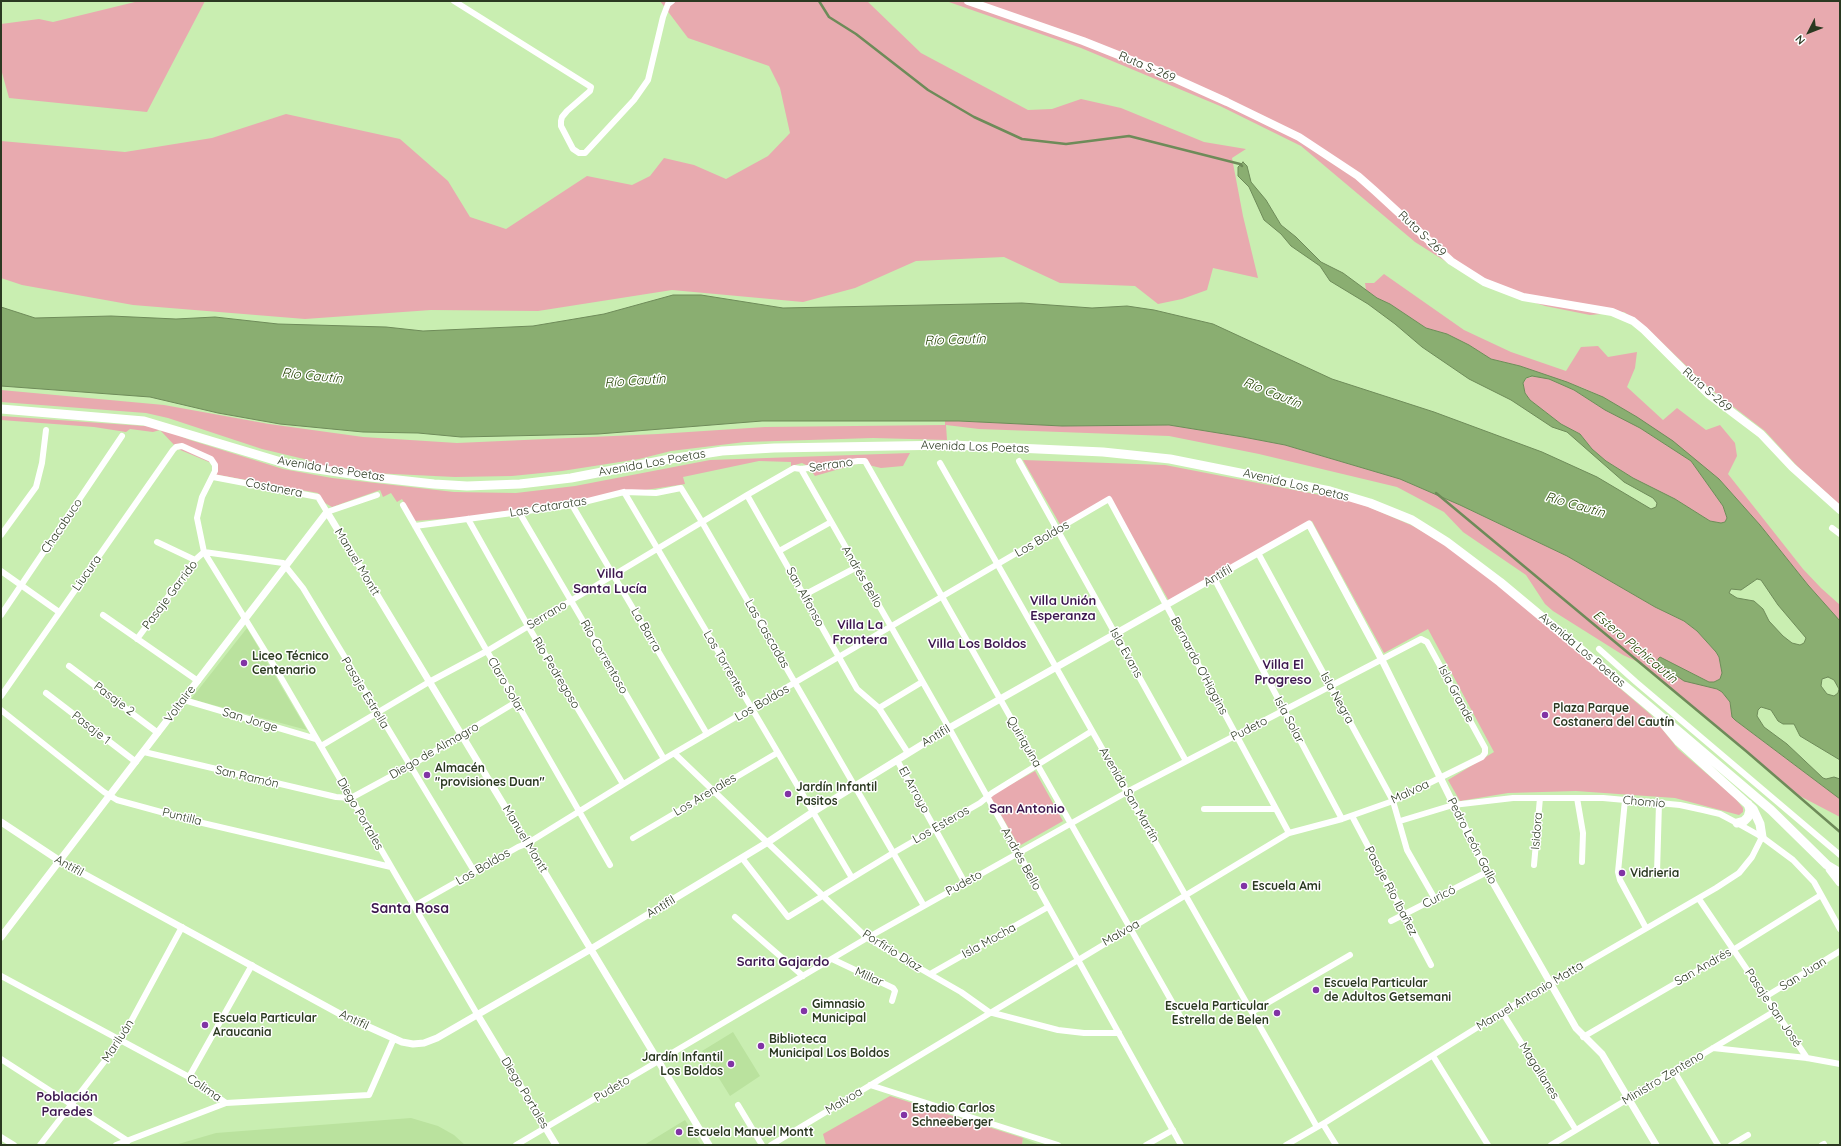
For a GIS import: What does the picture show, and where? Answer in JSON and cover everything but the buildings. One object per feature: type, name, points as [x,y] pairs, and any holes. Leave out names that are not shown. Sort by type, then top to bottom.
[{"type":"main road","name":"Ruta S-269","points":[[968,1],[1076,39],[1149,67],[1227,102],[1299,137],[1358,176],[1451,261],[1484,282],[1523,297],[1612,312],[1626,317],[1644,330],[1708,394],[1761,434],[1792,467],[1840,510]]},
{"type":"main road","name":"Avenida Los Poetas","points":[[1,409],[144,421],[291,465],[371,477],[467,486],[520,484],[571,478],[722,451],[782,448],[952,445],[1103,452],[1170,459],[1330,491],[1370,503],[1412,520],[1447,542],[1500,582],[1655,712],[1771,810],[1827,864],[1840,873]]},
{"type":"main road","points":[[1655,712],[1679,742],[1753,809],[1758,818],[1762,837]]},
{"type":"main road","points":[[1737,823],[1744,821],[1748,817],[1750,810],[1747,803]]},
{"type":"main road","name":"Avenida Los Poetas","points":[[1827,864],[1840,882]]},
{"type":"street","points":[[454,1],[591,87],[590,91],[567,111],[562,117],[561,121],[561,126],[573,149],[579,153],[586,153],[634,100],[648,80],[663,17],[668,4],[672,1]]},
{"type":"street","points":[[1,535],[36,487],[42,463],[46,430]]},
{"type":"street","name":"Chacabuco","points":[[1,615],[122,436]]},
{"type":"street","name":"Liucura","points":[[1,696],[172,450],[176,447],[182,446],[209,457],[215,465],[213,477]]},
{"type":"street","name":"Serrano","points":[[321,746],[430,682],[487,651],[794,468],[801,469],[858,461],[865,462]]},
{"type":"street","name":"Isla Evans","points":[[1020,461],[1186,761]]},
{"type":"street","name":"Quiriquina","points":[[865,462],[1184,1023]]},
{"type":"street","name":"Avenida San Martín","points":[[940,463],[1252,1012],[1320,1125],[1336,1145]]},
{"type":"street","name":"Andrés Bello","points":[[801,469],[949,728],[1181,1145]]},
{"type":"street","name":"Costanera","points":[[213,477],[318,497],[327,512]]},
{"type":"street","name":"Diego Portales","points":[[213,477],[202,498],[197,518],[204,552],[246,619],[477,1014],[556,1145]]},
{"type":"street","name":"Las Cataratas","points":[[415,526],[572,505],[624,492],[656,493],[681,488]]},
{"type":"street","name":"Las Cascadas","points":[[681,488],[856,786],[924,906]]},
{"type":"street","name":"Los Torrentes","points":[[624,492],[852,878]]},
{"type":"street","points":[[327,512],[377,495]]},
{"type":"street","name":"San Alfonso","points":[[747,495],[857,689],[879,708],[908,753]]},
{"type":"street","name":"Los Boldos","points":[[414,906],[528,843],[707,734],[1109,499]]},
{"type":"street","name":"Bernardo O'Higgins","points":[[1109,499],[1289,833]]},
{"type":"street","name":"Claro Solar","points":[[403,505],[578,812],[610,865]]},
{"type":"street","name":"La Barra","points":[[572,505],[707,734]]},
{"type":"street","name":"Voltaire","points":[[1,937],[327,512]]},
{"type":"street","name":"Manuel Montt","points":[[327,512],[709,1145]]},
{"type":"street","name":"Río Correntoso","points":[[519,512],[664,760]]},
{"type":"street","name":"Río Pedregoso","points":[[468,519],[528,626],[623,784]]},
{"type":"street","points":[[779,551],[832,522]]},
{"type":"street","name":"Antifil","points":[[1,822],[60,861],[340,1014],[408,1043],[424,1043],[437,1038],[591,949],[768,842],[813,812],[949,728],[1309,524]]},
{"type":"street","name":"Pedro León Gallo","points":[[1309,524],[1382,660],[1487,872],[1576,1028],[1602,1054],[1656,1145]]},
{"type":"street","points":[[1832,528],[1840,534]]},
{"type":"street","points":[[157,542],[195,560]]},
{"type":"street","points":[[204,552],[276,561],[287,566]]},
{"type":"street","name":"Pasaje Garrido","points":[[137,639],[195,560],[204,552]]},
{"type":"street","name":"Isla Negra","points":[[1258,553],[1393,801],[1407,850],[1435,899]]},
{"type":"street","name":"Pasaje Estrella","points":[[287,566],[306,594],[474,872]]},
{"type":"street","points":[[804,595],[857,567]]},
{"type":"street","points":[[1,571],[59,612]]},
{"type":"street","name":"Isla Solar","points":[[1214,578],[1342,819]]},
{"type":"street","points":[[103,615],[198,681]]},
{"type":"street","name":"Pudeto","points":[[516,1145],[867,938],[1070,823],[1421,639]]},
{"type":"street","name":"Isla Grande","points":[[1421,639],[1427,642],[1485,748],[1485,753]]},
{"type":"street","points":[[1599,649],[1642,688],[1840,855]]},
{"type":"street","name":"Pasaje 2","points":[[69,666],[158,733]]},
{"type":"street","points":[[879,708],[922,682]]},
{"type":"street","name":"Pasaje 1","points":[[46,693],[136,762]]},
{"type":"street","name":"San Jorge","points":[[184,700],[316,739]]},
{"type":"street","name":"Diego de Almagro","points":[[351,798],[410,766],[516,702]]},
{"type":"street","name":"Puntilla","points":[[1,710],[110,796],[123,802],[194,821],[391,867]]},
{"type":"street","name":"Los Esteros","points":[[742,858],[788,917],[893,853],[980,803],[987,797],[1092,731]]},
{"type":"street","name":"San Ramón","points":[[144,752],[336,797],[351,798]]},
{"type":"street","name":"Los Arenales","points":[[633,838],[777,753]]},
{"type":"street","name":"Malvoa","points":[[771,1145],[1077,959],[1186,896],[1289,833],[1352,816],[1393,801],[1482,757],[1485,753]]},
{"type":"street","name":"Porfirio Díaz","points":[[674,754],[867,938],[930,974],[990,1012],[1058,1030],[1084,1033],[1120,1033]]},
{"type":"street","name":"El Arroyo","points":[[897,760],[965,883]]},
{"type":"street","name":"Chomio","points":[[1400,822],[1453,805],[1513,798],[1625,800],[1659,803],[1720,814],[1762,837],[1804,871],[1814,882],[1840,929]]},
{"type":"street","name":"Isidora","points":[[1534,865],[1540,798]]},
{"type":"street","points":[[1577,798],[1583,833],[1582,862]]},
{"type":"street","points":[[1625,800],[1618,872],[1620,880],[1646,928]]},
{"type":"street","points":[[1657,872],[1659,803]]},
{"type":"street","points":[[1204,809],[1276,810]]},
{"type":"street","name":"Pasaje Río Ibañez","points":[[1352,816],[1431,965]]},
{"type":"street","name":"Manuel Antonio Matta","points":[[1286,1145],[1433,1056],[1502,1012],[1646,928],[1699,899],[1739,873],[1752,858],[1762,837]]},
{"type":"street","name":"Curicó","points":[[1391,921],[1487,872]]},
{"type":"street","name":"San Andrés","points":[[1583,1036],[1733,950],[1821,895]]},
{"type":"street","name":"Pasaje San José","points":[[1699,899],[1807,1058]]},
{"type":"street","name":"Isla Mocha","points":[[930,974],[1048,907]]},
{"type":"street","points":[[735,917],[803,976]]},
{"type":"street","name":"Mariluán","points":[[40,1145],[121,1040],[182,927]]},
{"type":"street","name":"San Juan","points":[[1765,997],[1840,951]]},
{"type":"street","points":[[1252,1012],[1350,954]]},
{"type":"street","name":"Millar","points":[[832,959],[894,988],[895,992],[892,1001]]},
{"type":"street","points":[[189,1077],[252,965]]},
{"type":"street","name":"Colima","points":[[1,976],[189,1077],[226,1102],[369,1095],[394,1038]]},
{"type":"street","name":"Ministro Zenteno","points":[[1551,1145],[1775,1011]]},
{"type":"street","name":"Magallanes","points":[[1502,1012],[1576,1130]]},
{"type":"street","points":[[1713,1048],[1807,1058],[1840,1064]]},
{"type":"street","points":[[1433,1056],[1488,1145]]},
{"type":"street","points":[[1,1059],[128,1141]]},
{"type":"street","points":[[1674,1071],[1718,1145]]},
{"type":"street","points":[[870,1085],[1058,1145]]},
{"type":"street","points":[[116,1145],[226,1102]]},
{"type":"street","points":[[738,1105],[762,1145]]},
{"type":"street","points":[[1146,1145],[1173,1130]]},
{"type":"street","points":[[1731,1145],[1748,1135]]},
{"type":"street","points":[[1,1137],[14,1145]]},
{"type":"shaded area","points":[[139,1],[205,1],[147,112],[9,98],[1,69],[1,24],[39,19],[53,22]]},
{"type":"shaded area","points":[[660,1],[867,1],[921,53],[1028,110],[1052,109],[1081,99],[1121,108],[1204,142],[1246,149],[1232,158],[1243,216],[1258,278],[1213,268],[1207,290],[1182,299],[1158,304],[1135,286],[1060,283],[1004,257],[916,261],[855,288],[803,302],[672,290],[538,311],[431,310],[305,319],[133,305],[22,285],[1,278],[1,141],[125,152],[212,138],[286,114],[400,139],[448,181],[470,217],[506,229],[587,176],[632,185],[650,176],[664,158],[694,165],[726,179],[768,156],[790,133],[780,88],[769,66],[688,38]]},
{"type":"shaded area","points":[[946,1],[1840,1],[1840,505],[1798,467],[1765,431],[1709,388],[1647,328],[1624,312],[1590,315],[1545,306],[1496,290],[1464,273],[1415,242],[1301,146],[1220,106],[1081,48]]},
{"type":"shaded area","points":[[1384,274],[1464,330],[1511,352],[1566,371],[1581,347],[1598,346],[1608,357],[1637,352],[1635,368],[1627,387],[1663,420],[1677,408],[1706,430],[1720,425],[1735,443],[1737,456],[1728,474],[1803,569],[1840,605],[1840,621],[1808,585],[1760,525],[1719,479],[1637,417],[1603,397],[1583,388],[1520,366],[1491,359],[1469,345],[1447,334],[1426,328],[1366,290],[1365,283],[1374,283]]},
{"type":"shaded area","points":[[1537,376],[1549,379],[1574,390],[1597,405],[1640,428],[1691,461],[1723,506],[1727,518],[1725,522],[1721,523],[1710,521],[1675,499],[1633,478],[1606,461],[1592,449],[1580,434],[1561,424],[1530,400],[1525,393],[1523,383],[1527,378]]},
{"type":"shaded area","points":[[1,390],[164,405],[269,424],[363,437],[457,443],[658,434],[765,427],[945,425],[945,421],[959,421],[1062,426],[1169,425],[1285,445],[1400,479],[1460,505],[1567,556],[1655,607],[1684,621],[1697,631],[1716,652],[1719,657],[1722,673],[1720,679],[1714,682],[1709,682],[1660,657],[1658,663],[1676,676],[1722,692],[1730,702],[1732,717],[1735,720],[1840,799],[1840,817],[1796,794],[1640,663],[1623,655],[1553,611],[1545,604],[1526,575],[1463,532],[1444,512],[1397,487],[1259,454],[1169,436],[979,429],[946,425],[947,440],[873,438],[745,442],[671,451],[639,459],[562,471],[512,476],[455,477],[373,473],[324,467],[304,459],[262,449],[168,418],[146,413],[1,402]]},
{"type":"shaded area","points":[[1,416],[158,427],[190,440],[283,469],[332,478],[454,492],[516,493],[575,486],[710,460],[910,453],[903,466],[881,468],[860,463],[815,476],[808,466],[802,463],[791,466],[791,462],[759,461],[683,477],[685,484],[467,517],[414,521],[402,499],[397,502],[391,493],[383,497],[380,490],[332,507],[325,503],[318,493],[213,474],[216,465],[178,449],[160,430],[153,432],[130,429],[126,432],[94,427],[1,420]]},
{"type":"shaded area","points":[[1023,460],[1165,465],[1320,495],[1329,494],[1369,507],[1413,526],[1445,545],[1488,575],[1651,715],[1678,749],[1735,798],[1743,808],[1743,812],[1739,815],[1675,798],[1576,791],[1508,793],[1460,801],[1448,780],[1494,752],[1428,629],[1384,653],[1312,521],[1169,601],[1110,497],[1061,526]]},
{"type":"shaded area","name":"Liceo Técnico Centenario","points":[[247,628],[307,730],[191,699]]},
{"type":"shaded area","points":[[1035,771],[1063,821],[1019,846],[990,796]]},
{"type":"shaded area","name":"Jardín Infantil Los Boldos","points":[[733,1032],[760,1076],[730,1096],[702,1051]]},
{"type":"shaded area","name":"Estadio Carlos Schneeberger","points":[[890,1096],[1023,1138],[1022,1145],[826,1145],[823,1134]]},
{"type":"shaded area","points":[[411,1118],[438,1126],[454,1135],[465,1145],[175,1145],[216,1133]]},
{"type":"shaded area","name":"Escuela Manuel Montt","points":[[685,1120],[701,1145],[644,1145]]},
{"type":"shaded area","points":[[1023,1138],[1040,1145],[1022,1145]]},
{"type":"water","name":"Río Cautín","points":[[1243,162],[1247,166],[1251,182],[1266,200],[1281,225],[1296,237],[1321,262],[1343,273],[1377,298],[1390,304],[1426,328],[1447,334],[1469,345],[1491,359],[1520,366],[1567,382],[1603,397],[1673,441],[1719,479],[1760,525],[1808,585],[1840,621],[1840,760],[1800,736],[1794,724],[1783,724],[1778,721],[1771,710],[1761,707],[1758,710],[1757,716],[1764,727],[1787,744],[1823,778],[1826,779],[1834,777],[1840,779],[1840,799],[1735,720],[1732,717],[1730,702],[1722,692],[1717,689],[1684,681],[1658,663],[1658,659],[1660,657],[1709,682],[1714,682],[1720,679],[1722,673],[1719,657],[1716,652],[1697,631],[1684,621],[1655,607],[1567,556],[1460,505],[1400,479],[1285,445],[1169,425],[1062,426],[959,421],[762,421],[598,434],[461,437],[418,433],[363,432],[280,424],[218,413],[150,397],[1,386],[1,307],[35,318],[111,316],[176,319],[215,317],[278,324],[386,327],[423,331],[533,326],[604,314],[673,295],[701,295],[783,308],[1022,303],[1092,308],[1127,306],[1154,310],[1213,324],[1332,379],[1434,412],[1542,452],[1597,477],[1651,509],[1656,507],[1657,503],[1653,498],[1624,482],[1567,432],[1552,427],[1511,400],[1469,379],[1422,347],[1368,304],[1330,281],[1320,266],[1291,246],[1281,234],[1264,220],[1249,187],[1238,176],[1238,167]],"holes":[[[1532,376],[1549,379],[1574,390],[1605,410],[1640,428],[1691,461],[1723,506],[1727,518],[1725,522],[1721,523],[1710,521],[1675,499],[1633,478],[1606,461],[1592,449],[1580,434],[1561,424],[1530,400],[1525,393],[1523,383],[1526,378]],[[1757,579],[1761,580],[1778,605],[1806,638],[1804,643],[1800,645],[1792,643],[1783,636],[1769,621],[1763,609],[1754,601],[1737,598],[1729,593],[1731,589],[1741,590]],[[1828,677],[1834,680],[1839,689],[1838,693],[1834,696],[1827,694],[1821,686],[1822,679]]]},
{"type":"waterway","points":[[819,1],[829,17],[856,34],[928,90],[974,117],[1022,139],[1066,144],[1129,136],[1240,164],[1242,166]]},
{"type":"waterway","name":"Estero Pichicautín","points":[[1436,493],[1746,751],[1840,832]]},
{"type":"place","name":"Liceo Técnico Centenario","points":[[244,663]]},
{"type":"place","name":"Plaza Parque Costanera del Cautín","points":[[1545,715]]},
{"type":"place","name":"Almacén \"provisiones Duan\"","points":[[427,775]]},
{"type":"place","name":"Jardín Infantil Pasitos","points":[[788,794]]},
{"type":"place","name":"Vidrieria","points":[[1622,873]]},
{"type":"place","name":"Escuela Ami","points":[[1244,886]]},
{"type":"place","name":"Escuela Particular de Adultos Getsemani","points":[[1316,990]]},
{"type":"place","name":"Gimnasio Municipal","points":[[804,1011]]},
{"type":"place","name":"Escuela Particular Estrella de Belen","points":[[1277,1013]]},
{"type":"place","name":"Escuela Particular Araucania","points":[[205,1025]]},
{"type":"place","name":"Biblioteca Municipal Los Boldos","points":[[761,1046]]},
{"type":"place","name":"Jardín Infantil Los Boldos","points":[[731,1064]]},
{"type":"place","name":"Estadio Carlos Schneeberger","points":[[904,1115]]},
{"type":"place","name":"Escuela Manuel Montt","points":[[679,1132]]},
{"type":"district","name":"Villa Santa Lucía","points":[[610,582]]},
{"type":"district","name":"Villa Unión Esperanza","points":[[1063,608]]},
{"type":"district","name":"Villa La Frontera","points":[[860,632]]},
{"type":"district","name":"Villa Los Boldos","points":[[977,644]]},
{"type":"district","name":"Villa El Progreso","points":[[1283,672]]},
{"type":"district","name":"San Antonio","points":[[1027,809]]},
{"type":"district","name":"Santa Rosa","points":[[410,909]]},
{"type":"district","name":"Sarita Gajardo","points":[[783,962]]},
{"type":"district","name":"Población Paredes","points":[[67,1104]]}]
